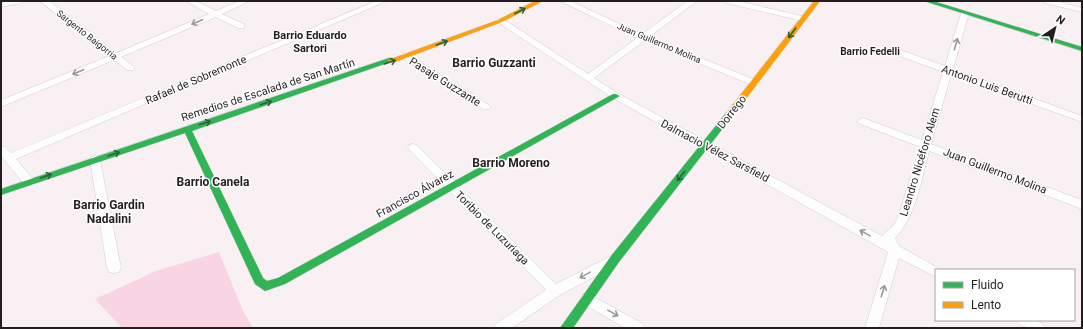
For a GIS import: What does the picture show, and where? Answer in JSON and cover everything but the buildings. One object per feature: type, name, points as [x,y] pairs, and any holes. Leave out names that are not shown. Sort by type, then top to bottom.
[{"type":"street","points":[[1,5],[19,1]]},
{"type":"street","name":"Sargento Baigorria","points":[[44,1],[130,68]]},
{"type":"street","points":[[190,1],[241,26]]},
{"type":"street","points":[[1,104],[246,1]]},
{"type":"street","name":"Rafael de Sobremonte","points":[[9,158],[383,1]]},
{"type":"street","name":"Remedios de Escalada de San Martín","points":[[1,192],[405,56],[500,21],[540,1]]},
{"type":"street","name":"Juan Guillermo Molina","points":[[564,1],[644,38],[755,83]]},
{"type":"street","points":[[588,78],[693,1]]},
{"type":"street","points":[[729,1],[803,19]]},
{"type":"street","name":"Dorrego","points":[[566,328],[615,259],[706,146],[817,1]]},
{"type":"street","points":[[927,1],[1082,50]]},
{"type":"street","points":[[1048,1],[1082,10]]},
{"type":"street","name":"Leandro Nicéforo Alem","points":[[872,328],[895,250],[888,237],[898,228],[904,218],[965,13]]},
{"type":"street","name":"Dalmacio Vélez Sarsfield","points":[[500,21],[616,96],[935,271]]},
{"type":"street","name":"Antonio Luis Berutti","points":[[892,50],[1082,119]]},
{"type":"street","name":"Pasaje Guzzante","points":[[405,56],[486,107]]},
{"type":"street","name":"Francisco Álvarez","points":[[187,130],[259,281],[265,286],[281,281],[616,96]]},
{"type":"street","name":"Juan Guillermo Molina","points":[[862,121],[926,144],[1082,205]]},
{"type":"street","name":"Toribio de Luzuriaga","points":[[413,147],[555,291]]},
{"type":"street","points":[[1,149],[29,182]]},
{"type":"street","points":[[95,160],[114,268]]},
{"type":"street","name":"Dorrego","points":[[500,328],[555,291],[615,259]]},
{"type":"street","points":[[587,299],[638,328]]},
{"type":"street","points":[[1025,321],[1038,328]]},
{"type":"shaded area","points":[[219,252],[243,311],[253,328],[122,328],[95,299],[156,271]]},
{"type":"traffic: fast","points":[[927,1],[1082,49]]},
{"type":"traffic: fast","points":[[1,192],[392,60]]},
{"type":"traffic: fast","points":[[187,129],[259,281],[265,286],[281,281],[616,96]]},
{"type":"traffic: fast","points":[[566,328],[615,259],[730,114]]},
{"type":"traffic: slow","points":[[392,60],[500,21],[540,1]]},
{"type":"traffic: slow","points":[[730,114],[817,1]]},
{"type":"district","name":"Barrio Eduardo Sartori","points":[[310,41]]},
{"type":"district","name":"Barrio Fedelli","points":[[870,51]]},
{"type":"district","name":"Barrio Guzzanti","points":[[494,63]]},
{"type":"district","name":"Barrio Moreno","points":[[511,163]]},
{"type":"district","name":"Barrio Canela","points":[[213,182]]},
{"type":"district","name":"Barrio Gardin Nadalini","points":[[109,212]]}]
